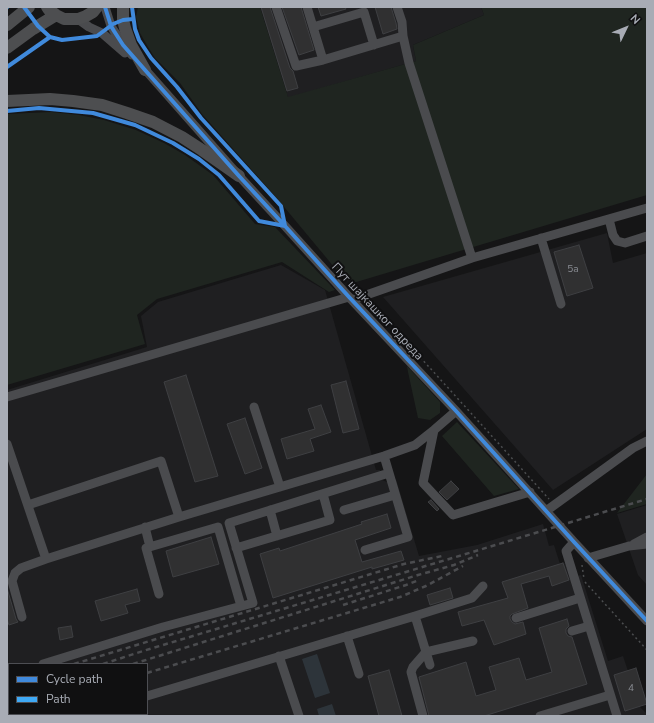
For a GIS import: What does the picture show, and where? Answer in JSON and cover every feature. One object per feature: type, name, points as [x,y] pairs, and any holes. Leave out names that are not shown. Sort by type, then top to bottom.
[{"type":"main road","points":[[7,25],[29,7]]},
{"type":"main road","points":[[47,7],[56,15],[64,18],[78,19],[93,12],[97,7]]},
{"type":"main road","points":[[123,7],[123,20],[125,28],[131,45],[145,70]]},
{"type":"main road","points":[[7,48],[33,29],[56,15]]},
{"type":"main road","points":[[7,101],[50,99],[73,101],[102,106],[127,113],[153,122],[182,137],[238,176]]},
{"type":"street","name":"Пут шајкашког одреда","points":[[104,7],[111,26],[123,45],[238,176],[350,299],[456,410],[574,542],[585,560],[647,621]]},
{"type":"street","points":[[276,7],[296,66],[323,60],[403,36]]},
{"type":"street","points":[[307,7],[323,60]]},
{"type":"street","points":[[397,7],[402,22],[408,63],[472,258]]},
{"type":"street","points":[[313,27],[364,12],[374,45]]},
{"type":"street","name":"Пут шајкашког одреда","points":[[78,19],[89,27],[102,33],[145,70]]},
{"type":"street","points":[[7,397],[364,296],[472,258],[647,208]]},
{"type":"street","points":[[609,219],[613,235],[618,241],[625,243],[647,236]]},
{"type":"street","points":[[541,238],[561,304]]},
{"type":"street","points":[[254,407],[280,487]]},
{"type":"street","points":[[22,617],[12,581],[15,573],[20,568],[145,527],[384,456],[415,445],[456,410]]},
{"type":"street","points":[[434,430],[423,483],[453,515],[530,492]]},
{"type":"street","points":[[546,511],[633,448],[647,441]]},
{"type":"street","points":[[7,444],[46,559]]},
{"type":"street","points":[[365,550],[408,537],[384,456]]},
{"type":"street","points":[[28,505],[161,461],[179,517]]},
{"type":"street","points":[[46,663],[163,627],[253,603],[229,523],[389,473]]},
{"type":"street","points":[[236,548],[330,520],[323,494]]},
{"type":"street","points":[[344,510],[395,495]]},
{"type":"street","points":[[270,510],[277,536]]},
{"type":"street","points":[[145,527],[150,547]]},
{"type":"street","points":[[159,594],[146,548],[218,527],[241,606]]},
{"type":"street","points":[[585,560],[629,546],[647,537]]},
{"type":"street","points":[[574,542],[566,551],[617,716]]},
{"type":"street","points":[[629,546],[647,544]]},
{"type":"street","points":[[148,696],[472,598],[483,586]]},
{"type":"street","points":[[516,618],[580,598]]},
{"type":"street","points":[[415,616],[430,665]]},
{"type":"street","points":[[572,631],[589,626]]},
{"type":"street","points":[[348,636],[359,674]]},
{"type":"street","points":[[423,716],[411,672],[413,667],[426,652],[473,640]]},
{"type":"street","points":[[280,656],[299,716]]},
{"type":"street","points":[[540,716],[610,695]]},
{"type":"path","points":[[364,296],[555,505]]},
{"type":"path","points":[[585,560],[585,582],[647,650]]},
{"type":"shaded area","points":[[138,7],[260,7],[288,97],[416,61],[413,45],[484,15],[481,7],[647,7],[647,195],[353,283],[344,279],[275,196],[202,114],[180,83],[155,58],[140,33],[136,17]]},
{"type":"shaded area","points":[[260,7],[481,7],[484,15],[413,45],[416,61],[288,98]]},
{"type":"shaded area","points":[[51,112],[79,115],[104,120],[136,130],[185,155],[213,175],[255,224],[275,227],[335,290],[329,292],[282,262],[157,299],[137,315],[145,344],[7,385],[7,114]]},
{"type":"shaded area","points":[[607,233],[613,263],[647,253],[647,429],[553,490],[383,297]]},
{"type":"shaded area","points":[[281,265],[325,290],[376,470],[380,470],[382,480],[387,482],[396,479],[419,556],[477,545],[543,524],[549,546],[554,545],[560,564],[565,563],[567,568],[573,566],[577,576],[581,575],[608,661],[623,656],[640,707],[647,714],[647,716],[7,716],[7,390],[147,347],[141,316],[158,302]]},
{"type":"shaded area","points":[[407,366],[440,402],[440,413],[430,420],[418,418]]},
{"type":"shaded area","points":[[457,422],[519,489],[494,496],[442,436]]},
{"type":"shaded area","points":[[647,474],[647,504],[617,513]]},
{"type":"shaded area","points":[[647,505],[647,585],[638,575],[617,514]]},
{"type":"shaded area","points":[[317,654],[330,693],[315,698],[302,659]]},
{"type":"shaded area","points":[[332,704],[336,716],[319,716],[317,709]]},
{"type":"building","points":[[261,7],[270,7],[298,88],[287,91]]},
{"type":"building","points":[[282,7],[301,7],[314,50],[299,55]]},
{"type":"building","points":[[318,7],[345,7],[346,9],[321,16]]},
{"type":"building","points":[[375,7],[391,7],[397,29],[383,34]]},
{"type":"building","points":[[579,245],[593,288],[567,296],[554,252]]},
{"type":"building","points":[[186,375],[218,476],[195,482],[164,382]]},
{"type":"building","points":[[346,381],[359,429],[343,433],[331,385]]},
{"type":"building","points":[[321,405],[331,432],[310,439],[314,451],[287,459],[281,439],[315,429],[308,409]]},
{"type":"building","points":[[245,418],[262,468],[245,474],[227,424]]},
{"type":"building","points":[[451,481],[459,489],[447,500],[439,492]]},
{"type":"building","points":[[431,500],[439,509],[437,511],[428,502]]},
{"type":"building","points":[[387,514],[391,528],[355,540],[362,562],[401,551],[404,560],[372,569],[372,567],[273,598],[260,554],[279,548],[280,551],[362,524],[361,522]]},
{"type":"building","points":[[211,537],[219,564],[173,577],[166,551]]},
{"type":"building","points":[[563,563],[569,580],[552,586],[549,576],[521,584],[528,608],[512,614],[510,619],[515,624],[523,622],[526,634],[494,645],[484,620],[462,626],[458,612],[508,598],[502,582]]},
{"type":"building","points":[[7,588],[18,622],[9,625],[7,619]]},
{"type":"building","points":[[450,588],[453,598],[430,605],[427,595]]},
{"type":"building","points":[[137,589],[140,601],[125,605],[128,613],[101,621],[95,601]]},
{"type":"building","points":[[567,619],[569,626],[566,629],[566,633],[568,636],[572,637],[587,684],[484,716],[429,716],[419,677],[466,662],[476,696],[496,690],[489,667],[519,658],[526,680],[552,672],[539,628]]},
{"type":"building","points":[[71,626],[73,637],[60,640],[58,628]]},
{"type":"building","points":[[636,668],[647,704],[625,711],[614,675]]},
{"type":"building","points":[[389,670],[402,716],[379,716],[368,676]]},
{"type":"railway","points":[[106,663],[647,499]]},
{"type":"railway","points":[[136,663],[454,565],[478,555]]},
{"type":"railway","points":[[77,663],[404,564],[442,556]]},
{"type":"railway","points":[[148,673],[400,597],[426,586],[463,566]]},
{"type":"railway","points":[[343,605],[419,580]]},
{"type":"cycle path","points":[[24,7],[38,26],[50,37],[62,40],[97,36],[113,24],[123,20],[133,19]]},
{"type":"cycle path","points":[[105,7],[114,31],[123,45],[145,70],[349,297],[456,411],[647,621]]},
{"type":"cycle path","points":[[7,111],[39,108],[93,113],[135,125],[173,143],[199,159],[219,175],[259,221],[285,226],[281,206],[201,118],[177,87],[151,58],[139,40],[135,29],[132,7]]},
{"type":"cycle path","points":[[7,67],[50,37]]}]
